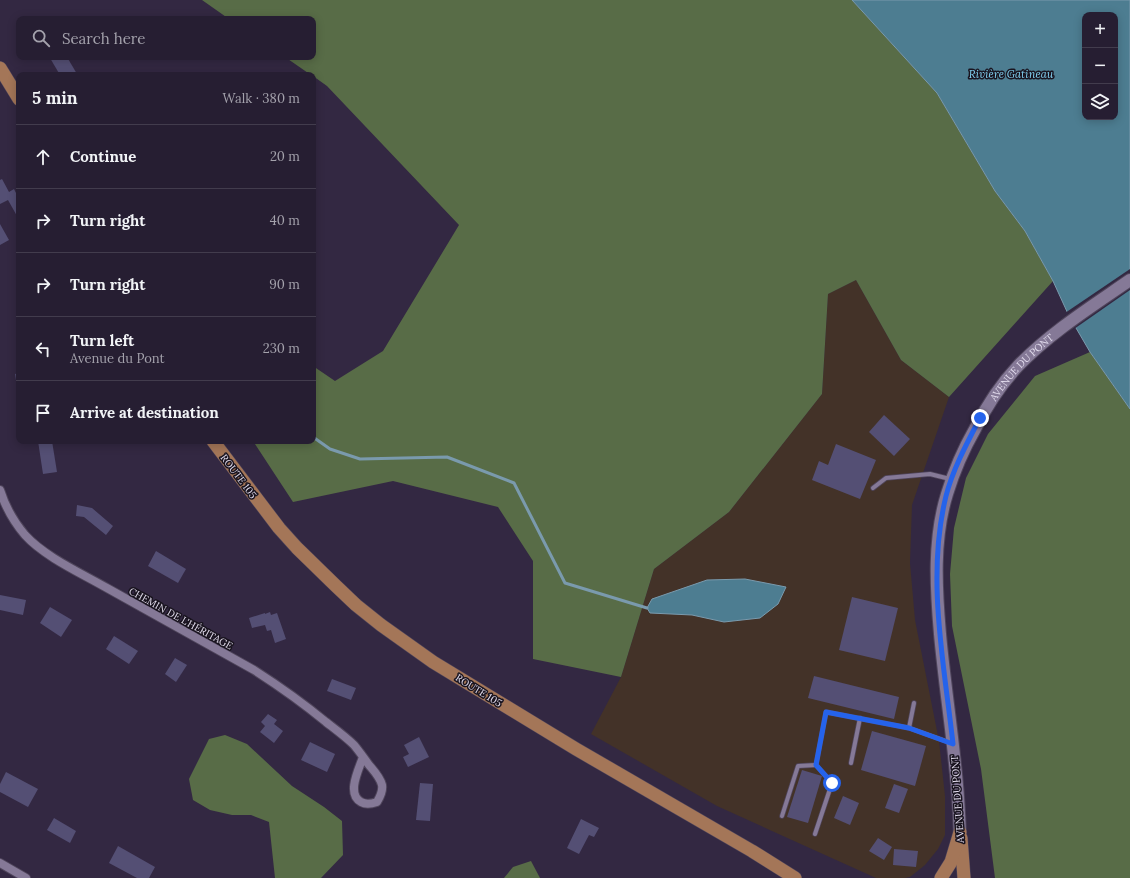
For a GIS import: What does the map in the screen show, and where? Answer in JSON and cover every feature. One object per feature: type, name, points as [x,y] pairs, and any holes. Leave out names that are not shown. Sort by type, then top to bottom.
[{"type":"main road","points":[[0,68],[16,94]]},
{"type":"main road","name":"AVENUE DU PONT","points":[[960,878],[960,832],[953,744],[940,635],[936,571],[937,546],[946,495],[966,444],[980,418],[1007,378],[1023,361],[1060,328],[1130,280]]},
{"type":"main road","name":"ROUTE 105","points":[[215,444],[279,528],[297,548],[341,591],[381,625],[433,662],[576,749],[752,851],[795,878]]},
{"type":"main road","points":[[942,878],[951,862],[960,832]]},
{"type":"main road","points":[[960,832],[964,878]]},
{"type":"street","name":"CHEMIN DE L'HÉRITAGE","points":[[0,490],[7,508],[17,525],[36,545],[66,565],[277,684],[333,727],[353,745],[363,757],[378,776],[381,781],[382,787],[380,798],[377,802],[372,804],[362,803],[357,800],[354,791],[354,783],[363,757]]},
{"type":"street","points":[[0,863],[26,878]]},
{"type":"lane","points":[[873,488],[886,478],[930,474],[952,479]]},
{"type":"lane","points":[[909,728],[914,703]]},
{"type":"lane","points":[[816,765],[826,712],[909,728],[953,744]]},
{"type":"lane","points":[[850,763],[860,718]]},
{"type":"lane","points":[[782,816],[798,766],[816,765]]},
{"type":"lane","points":[[815,834],[832,783],[816,765]]},
{"type":"shaded area","points":[[856,280],[901,360],[949,397],[912,505],[910,563],[915,620],[939,741],[945,796],[945,835],[938,849],[925,865],[910,877],[905,878],[876,878],[717,806],[591,734],[621,677],[654,569],[729,512],[822,394],[828,294]]},
{"type":"green space","points":[[202,0],[852,0],[937,93],[995,191],[1025,231],[1053,281],[949,397],[901,360],[856,280],[828,294],[822,394],[729,512],[654,569],[621,677],[533,659],[533,561],[498,507],[393,481],[293,502],[255,444],[316,444],[316,368],[335,381],[383,351],[459,225],[327,86],[316,78],[316,72],[307,72],[289,60],[316,60],[316,16],[225,16]]},
{"type":"green space","points":[[1090,352],[1130,409],[1130,878],[995,878],[981,769],[952,626],[950,574],[954,528],[966,478],[988,434],[1035,376]]},
{"type":"green space","points":[[225,735],[247,744],[292,786],[342,821],[343,855],[321,878],[275,878],[269,822],[251,815],[232,815],[210,810],[193,800],[189,779],[209,739]]},
{"type":"green space","points":[[531,861],[540,878],[504,878],[513,867]]},
{"type":"water","name":"Rivière Gatineau","points":[[852,0],[1130,0],[1130,409],[1090,352],[1069,316],[1053,281],[1025,231],[995,191],[937,93]]},
{"type":"water","points":[[745,579],[786,587],[778,604],[760,618],[724,622],[692,615],[650,613],[647,608],[652,599],[707,580]]},
{"type":"pier","points":[[1130,269],[1130,290],[1074,329],[1065,313]]},
{"type":"building","points":[[51,60],[69,60],[76,72],[58,72]]},
{"type":"building","points":[[2,179],[9,192],[14,189],[16,193],[16,214],[8,200],[0,204],[0,180]]},
{"type":"building","points":[[0,224],[9,240],[0,245]]},
{"type":"building","points":[[884,415],[910,439],[894,456],[869,432]]},
{"type":"building","points":[[38,444],[52,444],[57,472],[43,474]]},
{"type":"building","points":[[836,444],[876,460],[860,499],[812,480],[819,461],[828,465]]},
{"type":"building","points":[[77,505],[92,508],[113,526],[106,535],[84,517],[76,516]]},
{"type":"building","points":[[156,551],[186,569],[178,583],[148,566]]},
{"type":"building","points":[[0,595],[26,600],[23,615],[0,610]]},
{"type":"building","points":[[852,597],[898,608],[885,661],[839,650]]},
{"type":"building","points":[[50,607],[72,620],[61,637],[40,623]]},
{"type":"building","points":[[270,612],[271,615],[277,613],[286,639],[275,643],[271,630],[267,631],[265,625],[252,628],[249,618]]},
{"type":"building","points":[[114,636],[138,651],[129,664],[106,649]]},
{"type":"building","points":[[175,658],[187,665],[176,682],[165,674]]},
{"type":"building","points":[[814,676],[899,697],[894,719],[808,698]]},
{"type":"building","points":[[332,679],[356,688],[351,700],[327,691]]},
{"type":"building","points":[[268,714],[277,720],[274,724],[283,731],[274,743],[260,732],[265,726],[261,722]]},
{"type":"building","points":[[872,731],[926,746],[915,786],[861,770]]},
{"type":"building","points":[[419,737],[429,757],[408,767],[403,757],[409,754],[404,745]]},
{"type":"building","points":[[310,742],[335,754],[327,772],[301,760]]},
{"type":"building","points":[[802,770],[822,776],[808,823],[787,817]]},
{"type":"building","points":[[6,772],[38,789],[28,807],[0,792],[0,784]]},
{"type":"building","points":[[420,783],[433,784],[430,821],[416,820]]},
{"type":"building","points":[[894,784],[908,789],[899,813],[885,808]]},
{"type":"building","points":[[843,796],[859,803],[850,825],[834,818]]},
{"type":"building","points":[[54,818],[76,831],[70,843],[47,830]]},
{"type":"building","points":[[581,819],[599,828],[594,837],[589,835],[579,854],[567,848]]},
{"type":"building","points":[[878,838],[892,847],[884,860],[869,851]]},
{"type":"building","points":[[118,846],[155,867],[149,878],[137,878],[109,863]]},
{"type":"building","points":[[894,849],[918,851],[916,867],[893,865]]},
{"type":"waterway","points":[[316,439],[330,449],[360,459],[447,457],[514,483],[565,583],[647,608]]},
{"type":"route","points":[[832,783],[816,765],[826,712],[909,728],[953,744],[937,598],[937,546],[946,495],[966,444],[980,418]]}]
